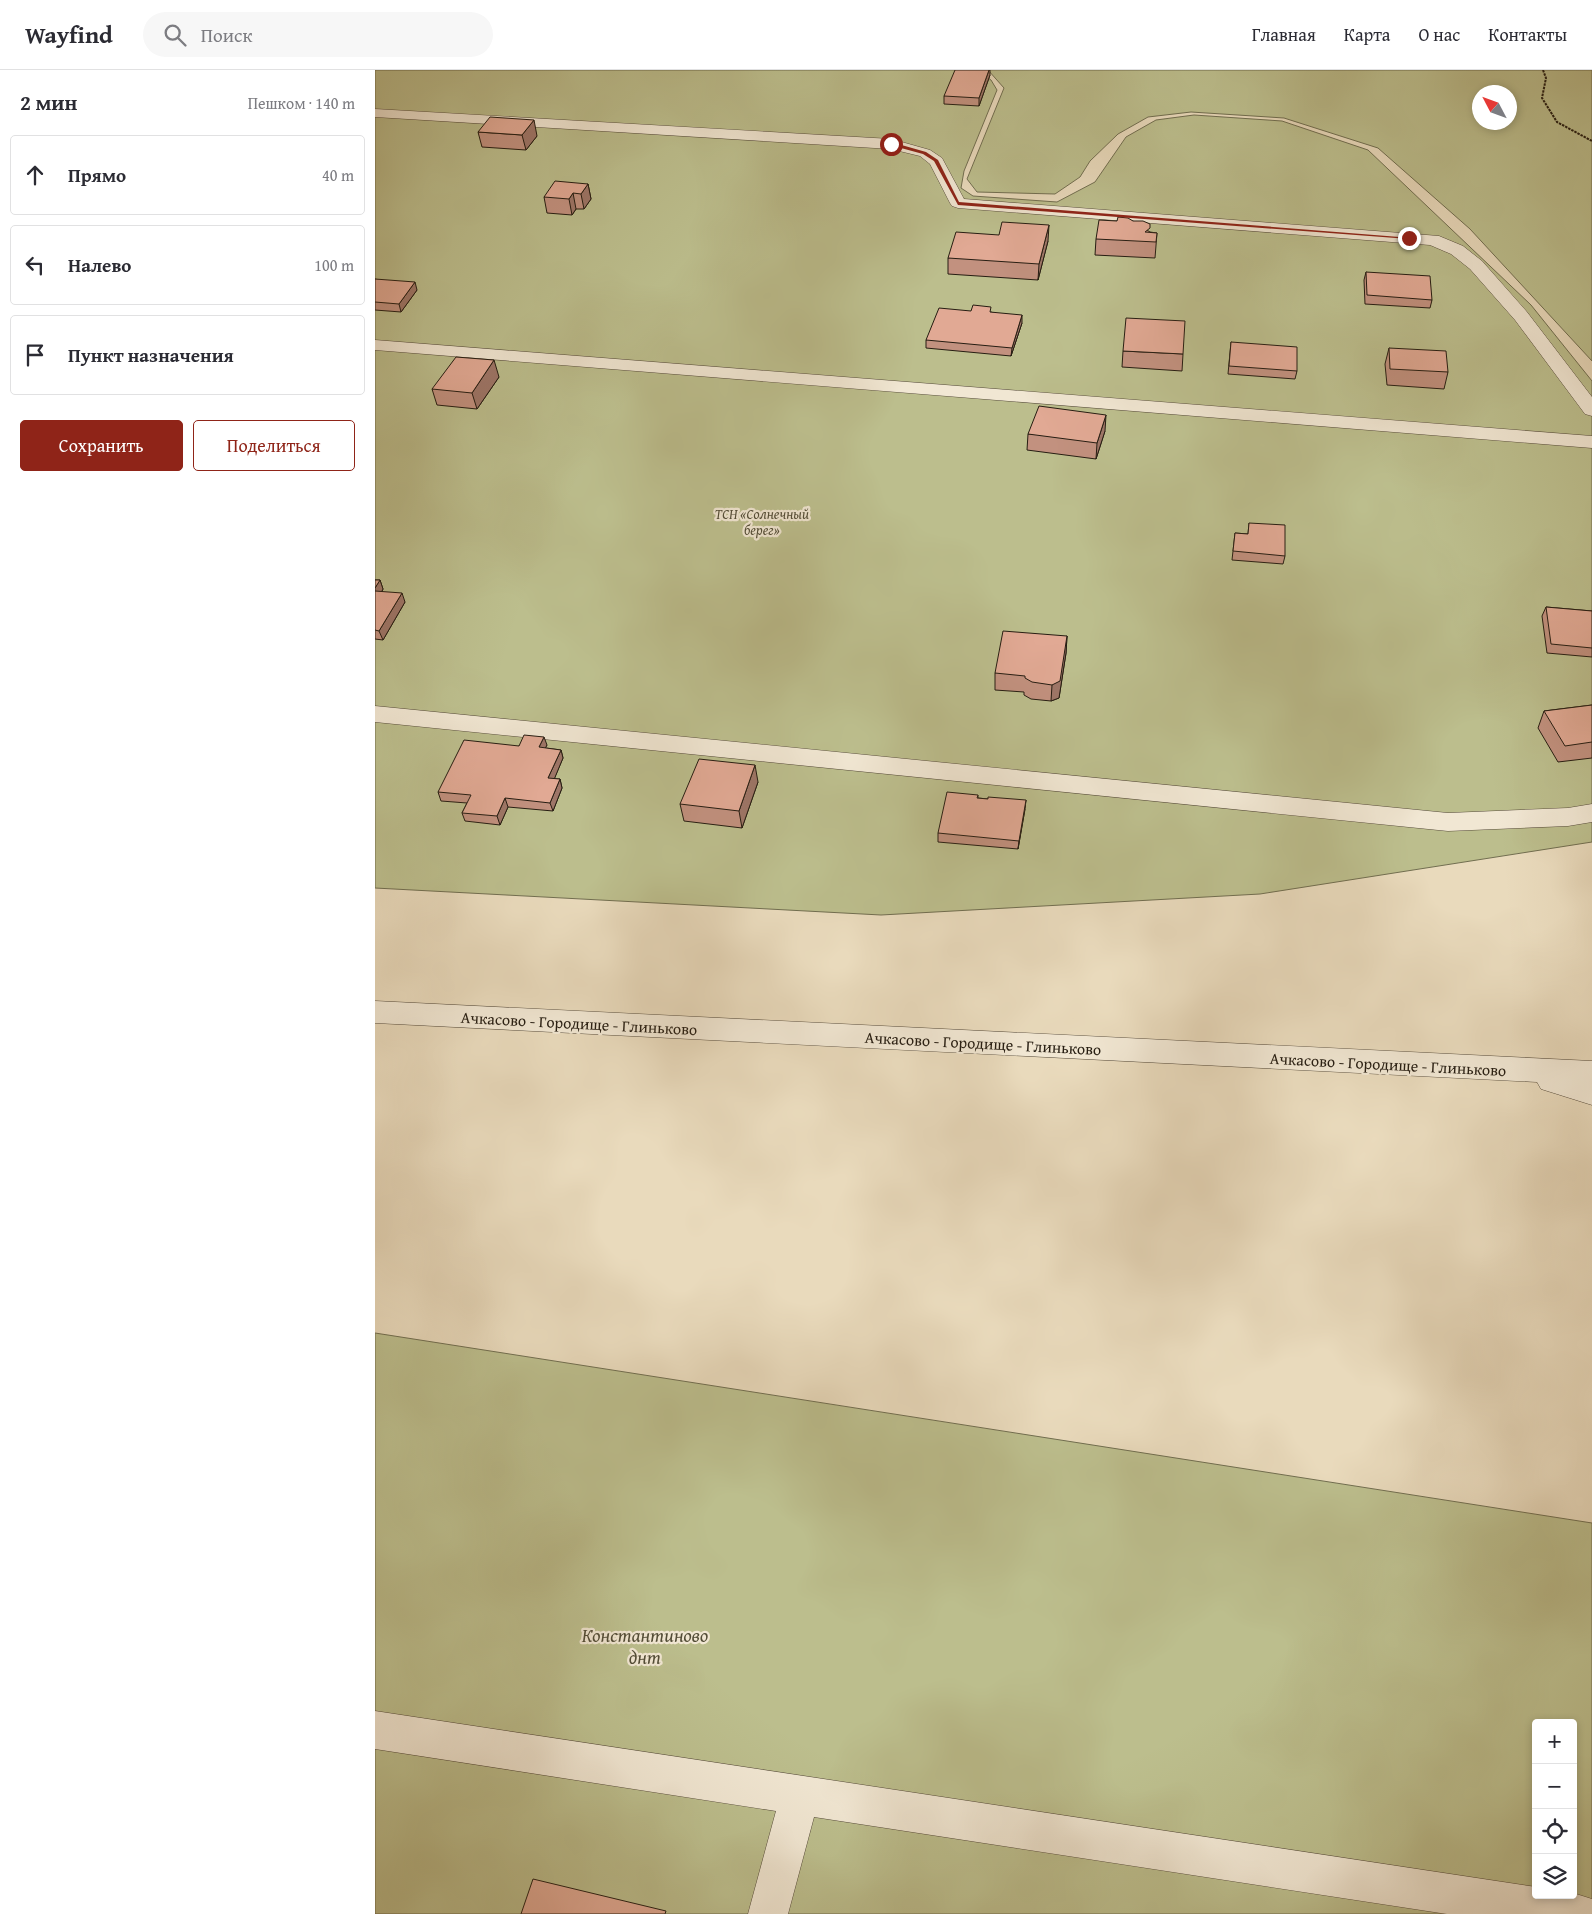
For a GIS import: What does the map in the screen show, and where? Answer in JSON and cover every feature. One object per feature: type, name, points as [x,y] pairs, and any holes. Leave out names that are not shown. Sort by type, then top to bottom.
[{"type":"street","points":[[375,113],[891,144],[925,153],[936,161],[958,204],[1433,240],[1457,250],[1476,264],[1521,316],[1592,410]]},
{"type":"street","points":[[375,345],[1592,442]]},
{"type":"street","points":[[375,714],[1449,822],[1568,817],[1592,813]]},
{"type":"street","name":"Ачкасово - Городище - Глиньково","points":[[375,1012],[1592,1073]]},
{"type":"street","points":[[1511,1070],[1592,1057]]},
{"type":"street","points":[[1511,1070],[1592,1094]]},
{"type":"street","points":[[375,1730],[1579,1914]]},
{"type":"street","points":[[768,1914],[799,1795]]},
{"type":"path","points":[[1543,70],[1546,78],[1542,98],[1557,122],[1592,141]]},
{"type":"green space","name":"ТСН «Солнечный берег»","points":[[375,70],[976,70],[991,80],[997,90],[964,171],[961,188],[973,196],[1057,202],[1095,182],[1126,137],[1156,120],[1194,115],[1282,121],[1368,150],[1531,305],[1592,381],[1592,842],[1260,894],[881,915],[375,888]]},
{"type":"green space","points":[[988,70],[1592,70],[1592,361],[1470,229],[1378,148],[1284,118],[1191,112],[1148,117],[1118,134],[1090,161],[1080,177],[1055,194],[977,192],[967,179],[1004,88]]},
{"type":"green space","name":"Константиново днт","points":[[375,1333],[1592,1523],[1592,1914],[375,1914]]},
{"type":"building","points":[[955,70],[989,70],[979,98],[944,96]]},
{"type":"building","points":[[490,117],[534,120],[522,135],[478,132]]},
{"type":"building","points":[[555,181],[588,184],[581,194],[573,193],[569,199],[544,197]]},
{"type":"building","points":[[1118,217],[1150,224],[1150,228],[1145,232],[1157,233],[1156,242],[1096,239],[1099,220],[1117,221]]},
{"type":"building","points":[[1002,222],[1049,225],[1039,264],[948,258],[956,232],[999,235]]},
{"type":"building","points":[[1366,272],[1430,276],[1432,300],[1367,295]]},
{"type":"building","points":[[375,279],[415,282],[399,304],[375,302]]},
{"type":"building","points":[[973,305],[991,307],[990,312],[1022,315],[1012,348],[926,340],[939,308],[971,311]]},
{"type":"building","points":[[1126,318],[1185,321],[1183,354],[1123,351]]},
{"type":"building","points":[[1231,342],[1297,347],[1297,371],[1229,366]]},
{"type":"building","points":[[1389,348],[1446,351],[1448,372],[1390,369]]},
{"type":"building","points":[[456,357],[494,360],[472,393],[432,389]]},
{"type":"building","points":[[1039,406],[1106,415],[1097,443],[1028,434]]},
{"type":"building","points":[[1249,523],[1285,525],[1285,556],[1233,551],[1235,533],[1248,534]]},
{"type":"building","points":[[375,580],[380,580],[375,588]]},
{"type":"building","points":[[375,591],[402,593],[379,631],[375,630]]},
{"type":"building","points":[[1546,607],[1592,611],[1592,648],[1551,644]]},
{"type":"building","points":[[1003,631],[1067,636],[1060,681],[1052,685],[1032,682],[1025,678],[1025,676],[995,673]]},
{"type":"building","points":[[1592,705],[1592,742],[1565,746],[1544,711]]},
{"type":"building","points":[[524,735],[544,737],[539,747],[561,750],[548,778],[560,779],[550,803],[505,798],[497,816],[462,813],[471,795],[438,792],[464,740],[519,746]]},
{"type":"building","points":[[699,759],[755,765],[739,811],[680,804]]},
{"type":"building","points":[[947,792],[978,795],[977,798],[1026,800],[1019,841],[938,833]]},
{"type":"building","points":[[533,1879],[666,1911],[665,1914],[521,1914]]},
{"type":"route","points":[[891,144],[909,147],[925,153],[936,161],[958,204],[1409,238]]}]
